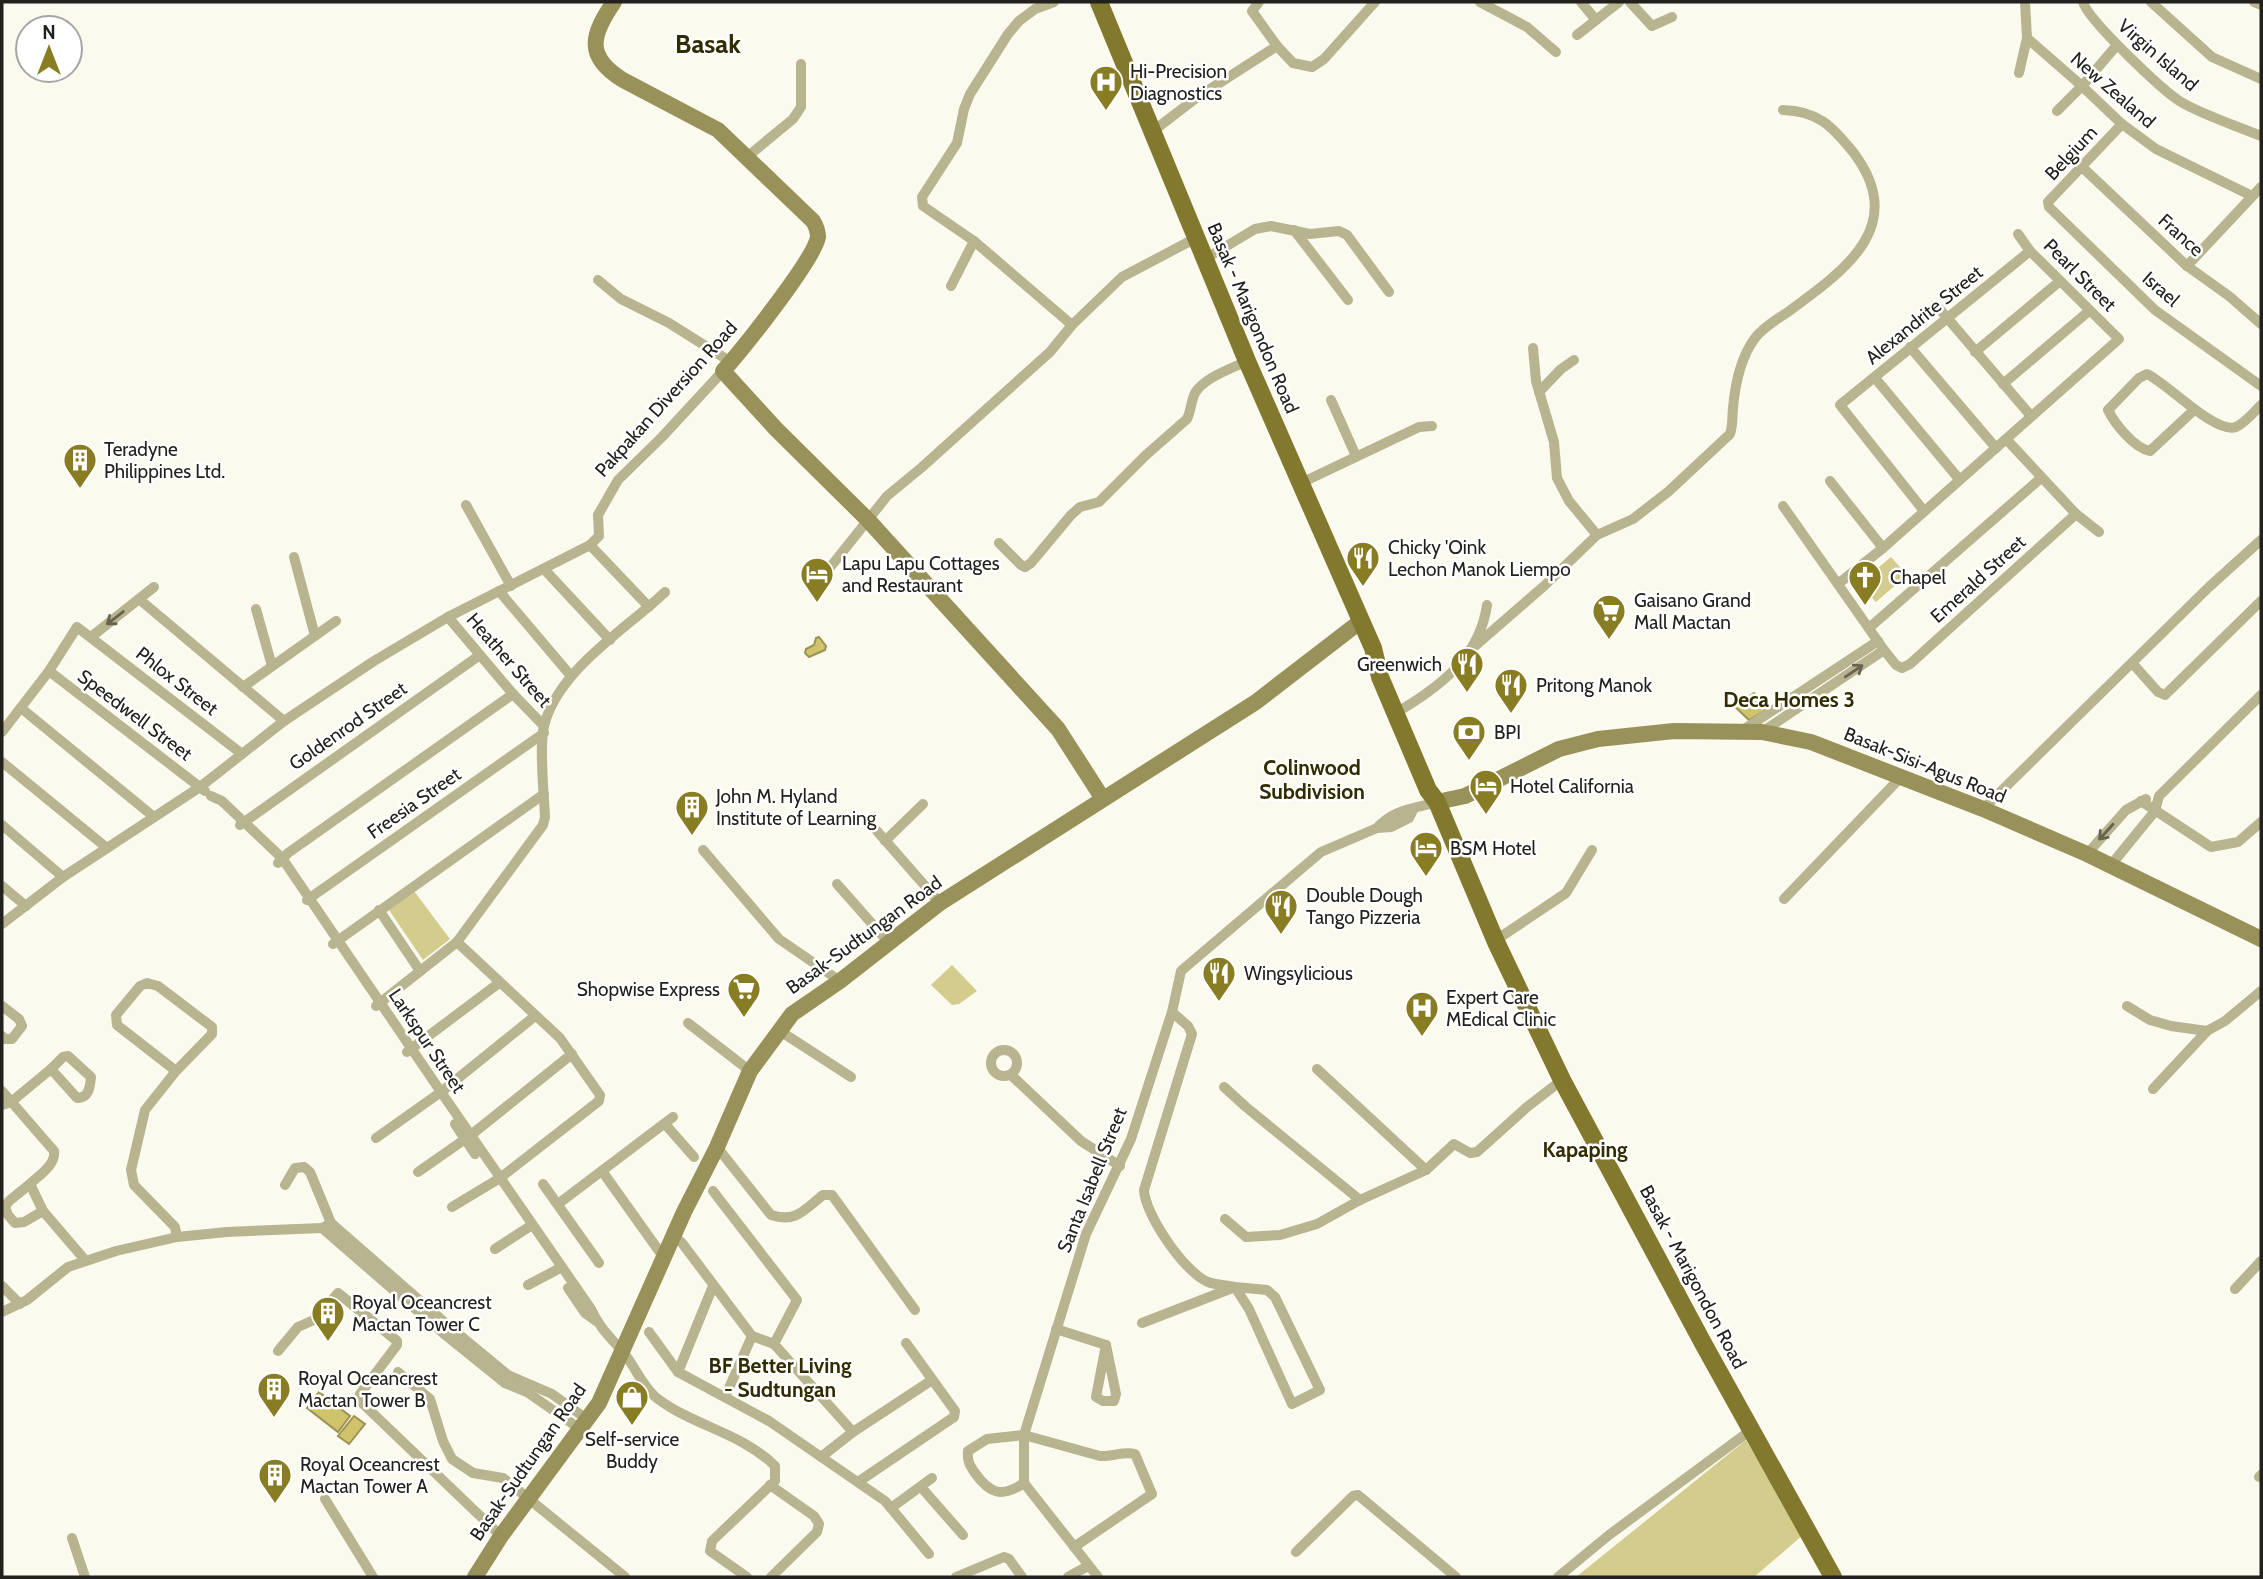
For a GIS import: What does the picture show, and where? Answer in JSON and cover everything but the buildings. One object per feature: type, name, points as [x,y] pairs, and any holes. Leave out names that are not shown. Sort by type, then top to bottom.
[{"type":"main road","name":"Basak - Marigondon Road","points":[[1099,2],[1247,361],[1373,648],[1385,688],[1428,790],[1437,802],[1496,940],[1562,1080],[1833,1577]]},
{"type":"main road","name":"Basak - Marigondon Road","points":[[1373,648],[1391,673],[1437,786],[1437,802]]},
{"type":"street","name":"Pakpakan Diversion Road","points":[[590,545],[599,536],[598,515],[618,480],[727,367],[775,306],[818,238],[813,222],[718,131],[623,80],[601,62],[595,45],[597,29],[614,2]]},
{"type":"street","points":[[1054,2],[1035,9],[1008,34],[970,94],[957,143],[922,197],[923,206],[974,241],[1072,325]]},
{"type":"street","points":[[1259,2],[1252,11],[1277,46],[1293,63],[1312,67],[1324,60],[1375,2]]},
{"type":"street","points":[[1480,2],[1527,27],[1556,52]]},
{"type":"street","points":[[1581,2],[1596,20]]},
{"type":"street","points":[[1577,35],[1619,2]]},
{"type":"street","points":[[1630,2],[1652,26],[1672,17]]},
{"type":"street","points":[[2019,73],[2027,38],[2025,2]]},
{"type":"street","name":"Virgin Island","points":[[2083,2],[2086,11],[2117,45],[2181,102],[2261,136]]},
{"type":"street","points":[[2151,2],[2212,57],[2261,79]]},
{"type":"street","points":[[2254,2],[2261,5]]},
{"type":"street","name":"New Zealand","points":[[2027,38],[2122,124],[2156,149],[2252,196]]},
{"type":"street","points":[[2056,111],[2082,86],[2117,45]]},
{"type":"street","points":[[1152,132],[1196,98],[1277,46]]},
{"type":"street","points":[[747,157],[793,120],[801,107],[801,64]]},
{"type":"street","points":[[1404,708],[1437,685],[1475,646],[1597,536],[1633,519],[1670,491],[1730,434],[1737,379],[1753,340],[1763,329],[1843,270],[1856,257],[1875,214],[1873,187],[1866,170],[1829,124],[1806,113],[1783,110]]},
{"type":"street","name":"Belgium","points":[[2049,207],[2048,202],[2122,124]]},
{"type":"street","name":"France","points":[[2082,167],[2187,266],[2229,296],[2261,324]]},
{"type":"street","points":[[2187,266],[2261,187]]},
{"type":"street","name":"Israel","points":[[2049,207],[2155,310],[2261,386]]},
{"type":"street","points":[[1205,259],[1255,229],[1271,226],[1310,234],[1339,231],[1347,235],[1389,292]]},
{"type":"street","points":[[1294,230],[1348,300]]},
{"type":"street","name":"Pearl Street","points":[[2018,234],[2030,251],[2119,339],[2031,416]]},
{"type":"street","points":[[820,580],[887,496],[1050,352],[1072,325],[1122,277],[1196,237]]},
{"type":"street","points":[[951,286],[974,241]]},
{"type":"street","name":"Alexandrite Street","points":[[1924,511],[1840,405],[2030,251]]},
{"type":"street","points":[[598,280],[621,299],[669,323],[727,367],[786,439],[867,520],[1058,729],[1103,800]]},
{"type":"street","points":[[1975,352],[2060,281]]},
{"type":"street","points":[[1838,584],[1883,548],[2031,416],[1937,306]]},
{"type":"street","points":[[2003,384],[2089,311]]},
{"type":"street","points":[[1533,348],[1539,392],[1554,442],[1557,478],[1569,501],[1597,536]]},
{"type":"street","points":[[1910,348],[1996,448]]},
{"type":"street","points":[[1539,392],[1560,369],[1574,360]]},
{"type":"street","points":[[999,543],[1021,565],[1025,567],[1031,563],[1071,515],[1080,507],[1099,502],[1187,419],[1194,396],[1201,386],[1247,361]]},
{"type":"street","points":[[2194,410],[2150,451],[2143,450],[2113,419],[2108,410],[2138,379],[2147,374],[2159,379],[2194,410],[2227,428],[2238,426],[2261,405]]},
{"type":"street","points":[[1875,378],[1959,479]]},
{"type":"street","points":[[1331,400],[1356,456]]},
{"type":"street","points":[[1301,483],[1419,427],[1432,426]]},
{"type":"street","points":[[2007,440],[2076,514],[2099,532]]},
{"type":"street","points":[[1869,628],[2041,478]]},
{"type":"street","points":[[1830,481],[1883,548]]},
{"type":"street","points":[[466,505],[510,586]]},
{"type":"street","points":[[1783,506],[1881,646]]},
{"type":"street","name":"Emerald Street","points":[[1881,646],[1896,665],[1902,668],[1920,656],[2076,514]]},
{"type":"street","points":[[1983,809],[2209,587],[2261,540]]},
{"type":"street","points":[[2,924],[63,877],[200,787],[284,722],[374,661],[448,617],[590,545],[649,607]]},
{"type":"street","points":[[294,556],[315,636]]},
{"type":"street","points":[[544,569],[610,640]]},
{"type":"street","points":[[2,732],[22,708],[76,627],[91,636],[154,587]]},
{"type":"street","points":[[499,591],[571,676]]},
{"type":"street","points":[[378,1004],[457,942],[543,825],[544,729],[554,703],[571,676],[665,592]]},
{"type":"street","points":[[139,599],[284,722]]},
{"type":"street","points":[[2133,664],[2158,692],[2165,695],[2261,601]]},
{"type":"street","points":[[1475,646],[1484,625],[1487,605]]},
{"type":"street","points":[[256,609],[272,666]]},
{"type":"street","name":"Heather Street","points":[[448,617],[544,729]]},
{"type":"street","points":[[243,687],[335,621]]},
{"type":"street","name":"Basak-Sudtungan Road","points":[[475,1577],[500,1536],[599,1403],[750,1071],[792,1014],[841,981],[940,903],[1256,702],[1361,621]]},
{"type":"street","name":"Phlox Street","points":[[91,636],[242,754]]},
{"type":"street","points":[[1743,730],[1881,646]]},
{"type":"street","points":[[1762,732],[1881,646]]},
{"type":"street","name":"Goldenrod Street","points":[[241,824],[480,655]]},
{"type":"street","name":"Speedwell Street","points":[[48,671],[200,787]]},
{"type":"street","points":[[280,860],[513,694]]},
{"type":"street","points":[[2087,853],[2126,810],[2141,801],[2159,796],[2261,695]]},
{"type":"street","points":[[22,708],[154,817]]},
{"type":"street","name":"Freesia Street","points":[[307,900],[544,729]]},
{"type":"street","name":"Basak-Sisi-Agus Road","points":[[1437,802],[1465,796],[1559,749],[1598,738],[1674,731],[1762,732],[1811,742],[1983,809],[2087,853],[2261,939]]},
{"type":"street","points":[[2,762],[107,848]]},
{"type":"street","points":[[1784,899],[1901,777]]},
{"type":"street","name":"Larkspur Street","points":[[200,787],[280,860],[559,1269],[585,1313],[596,1321],[612,1342],[623,1351],[656,1397],[675,1410],[744,1442],[767,1458],[775,1466],[775,1481],[770,1485]]},
{"type":"street","points":[[335,942],[544,794]]},
{"type":"street","points":[[2110,865],[2155,811],[2159,796]]},
{"type":"street","points":[[2141,801],[2211,847],[2238,842],[2261,822]]},
{"type":"street","name":"Santa Isabell Street","points":[[1024,1483],[1024,1435],[1056,1329],[1086,1234],[1120,1166],[1172,1012],[1181,971],[1321,852],[1377,828],[1391,827],[1409,818],[1413,810],[1437,802]]},
{"type":"street","points":[[885,841],[923,804]]},
{"type":"street","points":[[2,825],[63,877]]},
{"type":"street","points":[[877,831],[940,903]]},
{"type":"street","points":[[703,850],[779,939],[841,981]]},
{"type":"street","points":[[1496,940],[1566,893],[1592,850]]},
{"type":"street","points":[[837,884],[889,943]]},
{"type":"street","points":[[2,886],[26,906]]},
{"type":"street","points":[[379,910],[420,971]]},
{"type":"street","points":[[452,1207],[497,1180],[600,1101],[600,1094],[560,1038],[457,942]]},
{"type":"street","points":[[176,1071],[117,1025],[116,1015],[140,986],[147,983],[158,986],[212,1027],[212,1034],[176,1071],[145,1110],[131,1170],[134,1185],[175,1227],[177,1237]]},
{"type":"street","points":[[409,1050],[499,983]]},
{"type":"street","points":[[2152,1089],[2207,1031],[2225,1021],[2261,991]]},
{"type":"street","points":[[2,1006],[19,1019],[22,1026],[12,1039],[4,1039],[2,1036]]},
{"type":"street","points":[[2127,1006],[2150,1020],[2207,1031]]},
{"type":"street","points":[[1172,1012],[1188,1026],[1192,1034],[1144,1190],[1144,1201],[1158,1229],[1191,1269],[1207,1281],[1267,1290],[1275,1297],[1320,1391],[1292,1404],[1249,1309],[1235,1287]]},
{"type":"street","points":[[376,1138],[438,1094],[535,1016]]},
{"type":"street","points":[[688,1023],[750,1071]]},
{"type":"street","points":[[780,1031],[851,1077]]},
{"type":"street","points":[[418,1172],[468,1137],[572,1054]]},
{"type":"street","points":[[7,1103],[51,1069]]},
{"type":"street","points":[[1317,1069],[1426,1170]]},
{"type":"street","points":[[1011,1075],[1082,1141],[1120,1166]]},
{"type":"street","points":[[1225,1219],[1246,1237],[1280,1235],[1317,1224],[1360,1200],[1426,1170],[1454,1144],[1470,1153],[1477,1152],[1562,1080]]},
{"type":"street","points":[[1224,1087],[1360,1200]]},
{"type":"street","points":[[2,1091],[7,1103],[54,1151],[55,1157],[51,1164],[5,1207],[15,1223],[24,1222],[43,1211]]},
{"type":"street","points":[[558,1204],[669,1120],[694,1157]]},
{"type":"street","points":[[717,1147],[771,1214],[782,1218],[794,1217],[823,1195],[832,1195],[915,1310]]},
{"type":"street","points":[[285,1185],[295,1168],[304,1167],[310,1172],[327,1226],[505,1383],[552,1394],[584,1425]]},
{"type":"street","points":[[602,1171],[664,1258]]},
{"type":"street","points":[[30,1184],[43,1211],[85,1260]]},
{"type":"street","points":[[543,1184],[598,1263]]},
{"type":"street","points":[[713,1191],[797,1300],[774,1344]]},
{"type":"street","points":[[2,1312],[20,1304],[54,1277],[85,1260],[177,1237],[327,1226]]},
{"type":"street","points":[[495,1249],[529,1227]]},
{"type":"street","points":[[674,1235],[752,1336],[774,1344],[853,1432]]},
{"type":"street","points":[[2235,1289],[2261,1261]]},
{"type":"street","points":[[528,1285],[559,1269]]},
{"type":"street","points":[[2,1286],[20,1304]]},
{"type":"street","points":[[678,1372],[713,1286]]},
{"type":"street","points":[[1142,1323],[1235,1287]]},
{"type":"street","points":[[278,1351],[298,1327],[316,1319],[338,1293],[397,1341],[397,1345],[360,1394],[359,1400],[500,1536]]},
{"type":"street","points":[[1056,1329],[1106,1345]]},
{"type":"street","points":[[649,1332],[678,1372],[769,1421],[858,1482],[891,1508],[929,1554]]},
{"type":"street","points":[[725,1398],[752,1336]]},
{"type":"street","points":[[858,1482],[954,1417],[955,1411],[906,1343]]},
{"type":"street","points":[[398,1372],[430,1399],[443,1441],[452,1459],[473,1473],[503,1478],[625,1577]]},
{"type":"street","points":[[821,1457],[853,1432],[933,1380]]},
{"type":"street","points":[[1558,1577],[1609,1535],[1751,1430]]},
{"type":"street","points":[[1074,1547],[1150,1497],[1152,1490],[1135,1454],[1127,1452],[1112,1457],[1100,1455],[1024,1435],[987,1439],[968,1451],[967,1458],[977,1475],[994,1492],[1014,1490],[1024,1483],[1088,1566],[1098,1577]]},
{"type":"street","points":[[891,1508],[932,1478]]},
{"type":"street","points":[[747,1577],[710,1551],[712,1541],[770,1485],[814,1516],[819,1524],[817,1532],[771,1577]]},
{"type":"street","points":[[921,1487],[963,1535]]},
{"type":"street","points":[[1296,1552],[1353,1496],[1358,1495],[1456,1577]]},
{"type":"street","points":[[325,1499],[373,1577]]},
{"type":"street","points":[[72,1538],[85,1577]]},
{"type":"street","points":[[956,1577],[1004,1557],[1009,1559],[1022,1577]]},
{"type":"street","points":[[1068,1577],[1088,1566]]},
{"type":"shaded area","points":[[1891,557],[1907,575],[1876,602],[1859,584]]},
{"type":"shaded area","points":[[819,637],[826,646],[825,650],[809,657],[805,653],[806,649],[814,645]]},
{"type":"shaded area","points":[[1754,693],[1766,710],[1749,720],[1734,706]]},
{"type":"shaded area","points":[[414,891],[450,939],[423,960],[389,910]]},
{"type":"shaded area","points":[[952,965],[977,991],[959,1004],[952,1005],[931,985]]},
{"type":"shaded area","points":[[319,1392],[350,1416],[338,1432],[307,1408]]},
{"type":"shaded area","points":[[354,1416],[365,1424],[349,1444],[338,1436]]},
{"type":"shaded area","points":[[1746,1440],[1803,1535],[1754,1577],[1576,1577]]},
{"type":"place","name":"Hi-Precision Diagnostics","points":[[1106,112]]},
{"type":"place","name":"Teradyne Philippines Ltd.","points":[[80,490]]},
{"type":"place","name":"Chicky 'Oink Lechon Manok Liempo","points":[[1363,588]]},
{"type":"place","name":"Lapu Lapu Cottages and Restaurant","points":[[817,604]]},
{"type":"place","name":"Chapel","points":[[1865,607]]},
{"type":"place","name":"Gaisano Grand Mall Mactan","points":[[1609,641]]},
{"type":"place","name":"Greenwich","points":[[1467,694]]},
{"type":"place","name":"Pritong Manok","points":[[1511,715]]},
{"type":"place","name":"BPI","points":[[1469,762]]},
{"type":"place","name":"Hotel California","points":[[1486,816]]},
{"type":"place","name":"John M. Hyland Institute of Learning","points":[[692,837]]},
{"type":"place","name":"BSM Hotel","points":[[1426,878]]},
{"type":"place","name":"Double Dough Tango Pizzeria","points":[[1281,936]]},
{"type":"place","name":"Wingsylicious","points":[[1219,1003]]},
{"type":"place","name":"Shopwise Express","points":[[744,1019]]},
{"type":"place","name":"Expert Care MEdical Clinic","points":[[1422,1038]]},
{"type":"place","name":"Royal Oceancrest Mactan Tower C","points":[[328,1343]]},
{"type":"place","name":"Royal Oceancrest Mactan Tower B","points":[[274,1419]]},
{"type":"place","name":"Self-service Buddy","points":[[632,1427]]},
{"type":"place","name":"Royal Oceancrest Mactan Tower A","points":[[275,1505]]},
{"type":"district","name":"Basak","points":[[708,44]]},
{"type":"district","name":"Deca Homes 3","points":[[1789,699]]},
{"type":"district","name":"Colinwood Subdivision","points":[[1312,779]]},
{"type":"district","name":"Kapaping","points":[[1585,1149]]},
{"type":"district","name":"BF Better Living - Sudtungan","points":[[780,1377]]}]
